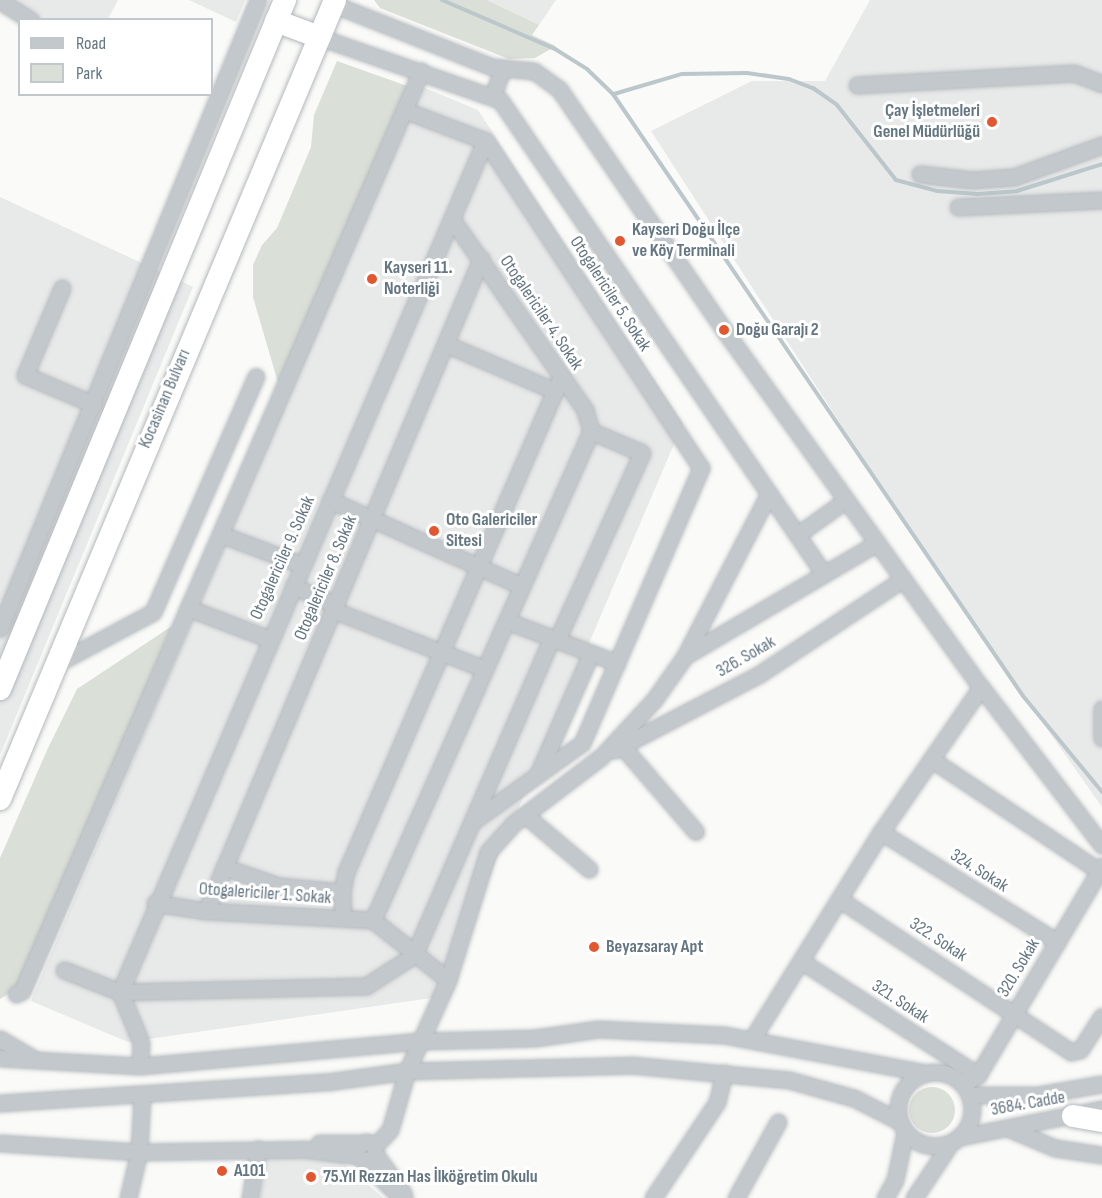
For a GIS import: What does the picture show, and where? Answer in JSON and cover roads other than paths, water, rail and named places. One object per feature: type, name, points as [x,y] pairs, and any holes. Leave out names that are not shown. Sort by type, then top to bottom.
[{"type":"highway","points":[[0,689],[285,0]]},
{"type":"highway","name":"Kocasinan Bulvarı","points":[[0,799],[319,37],[330,1]]},
{"type":"highway","points":[[276,21],[319,37]]},
{"type":"highway","points":[[1073,1116],[1102,1121]]},
{"type":"street","points":[[0,628],[258,0]]},
{"type":"street","points":[[0,1],[27,18]]},
{"type":"street","points":[[330,1],[492,67],[534,71],[559,89],[846,500],[981,687],[1102,845]]},
{"type":"street","points":[[319,37],[500,100],[824,574]]},
{"type":"street","points":[[492,97],[503,68]]},
{"type":"street","points":[[16,994],[22,991],[421,71]]},
{"type":"street","points":[[857,84],[1074,73],[1102,84]]},
{"type":"street","points":[[404,110],[485,141]]},
{"type":"street","name":"Otogalericiler 9. Sokak","points":[[120,992],[155,903],[485,141]]},
{"type":"street","name":"Otogalericiler 5. Sokak","points":[[485,141],[701,468],[617,663]]},
{"type":"street","points":[[920,174],[972,180],[1014,177],[1102,146]]},
{"type":"street","points":[[958,207],[1102,200]]},
{"type":"street","name":"Otogalericiler 4. Sokak","points":[[452,219],[482,259],[558,385],[585,410],[591,431]]},
{"type":"street","name":"Otogalericiler 8. Sokak","points":[[206,911],[482,259]]},
{"type":"street","points":[[62,288],[25,375],[93,404]]},
{"type":"street","points":[[343,918],[342,892],[346,873],[558,385],[446,344]]},
{"type":"street","points":[[56,664],[153,612],[256,376]]},
{"type":"street","points":[[64,970],[120,992],[366,986],[414,955],[554,639],[642,453],[591,431],[373,920],[414,955],[448,980]]},
{"type":"street","points":[[366,1152],[390,1130],[407,1071],[448,980],[488,852],[525,815],[601,757],[654,700],[685,656],[769,493]]},
{"type":"street","points":[[330,500],[373,516],[521,586]]},
{"type":"street","points":[[797,534],[846,500]]},
{"type":"street","points":[[220,534],[302,565]]},
{"type":"street","points":[[685,656],[877,543]]},
{"type":"street","name":"326. Sokak","points":[[601,757],[758,675],[903,579]]},
{"type":"street","points":[[293,586],[334,607],[484,669]]},
{"type":"street","points":[[188,608],[270,639]]},
{"type":"street","points":[[472,822],[582,743],[617,663],[507,621]]},
{"type":"street","points":[[538,774],[591,653]]},
{"type":"street","points":[[752,1039],[881,832],[981,687]]},
{"type":"street","points":[[1102,709],[1102,738]]},
{"type":"street","points":[[622,746],[696,832]]},
{"type":"street","points":[[932,759],[1101,869]]},
{"type":"street","points":[[525,815],[589,869]]},
{"type":"street","name":"324. Sokak","points":[[881,832],[1057,942]]},
{"type":"street","points":[[224,867],[279,886],[342,892]]},
{"type":"street","name":"320. Sokak","points":[[966,1089],[978,1075],[1101,869]]},
{"type":"street","name":"322. Sokak","points":[[839,899],[1075,1053],[1102,1016]]},
{"type":"street","name":"Otogalericiler 1. Sokak","points":[[155,903],[206,911],[373,920]]},
{"type":"street","name":"321. Sokak","points":[[801,961],[978,1075]]},
{"type":"street","points":[[120,992],[141,1042],[140,1066]]},
{"type":"street","points":[[4,1060],[140,1066],[421,1041],[535,1038],[598,1029],[752,1039],[925,1073],[949,1074],[966,1089],[972,1114],[914,1198]]},
{"type":"street","points":[[0,1039],[39,1062]]},
{"type":"street","points":[[0,1103],[142,1095],[407,1071],[632,1065],[789,1080],[854,1098],[903,1127],[926,1146],[955,1140]]},
{"type":"street","points":[[653,1198],[717,1102],[724,1073]]},
{"type":"street","points":[[885,1198],[896,1180],[903,1127],[897,1110],[902,1092],[914,1078],[925,1073]]},
{"type":"street","name":"3684. Cadde","points":[[966,1089],[1038,1095],[1102,1084]]},
{"type":"street","points":[[128,1198],[140,1152],[142,1095]]},
{"type":"street","name":"3684. Cadde","points":[[955,1140],[1006,1127],[1102,1109]]},
{"type":"street","points":[[736,1198],[778,1122]]},
{"type":"street","points":[[1006,1127],[1055,1148],[1102,1155]]},
{"type":"street","points":[[0,1143],[140,1152],[303,1149],[310,1144],[348,1141],[366,1152],[397,1194],[405,1197]]},
{"type":"street","points":[[250,1198],[258,1149]]},
{"type":"waterway","points":[[442,0],[555,49],[588,70],[613,94],[1023,696],[1102,792]]},
{"type":"waterway","points":[[614,94],[682,74],[747,73],[789,79],[813,88],[837,105],[896,180],[937,191],[978,194],[1017,191],[1102,164]]},
{"type":"place","name":"Çay İşletmeleri Genel Müdürlüğü","points":[[992,122]]},
{"type":"place","name":"Kayseri Doğu İlçe ve Köy Terminali","points":[[620,241]]},
{"type":"place","name":"Kayseri 11. Noterliği","points":[[372,279]]},
{"type":"place","name":"Doğu Garajı 2","points":[[724,330]]},
{"type":"place","name":"Oto Galericiler Sitesi","points":[[434,531]]},
{"type":"place","name":"Beyazsaray Apt","points":[[594,947]]},
{"type":"place","name":"A101","points":[[222,1171]]},
{"type":"place","name":"75.Yıl Rezzan Has İlköğretim Okulu","points":[[311,1177]]}]
